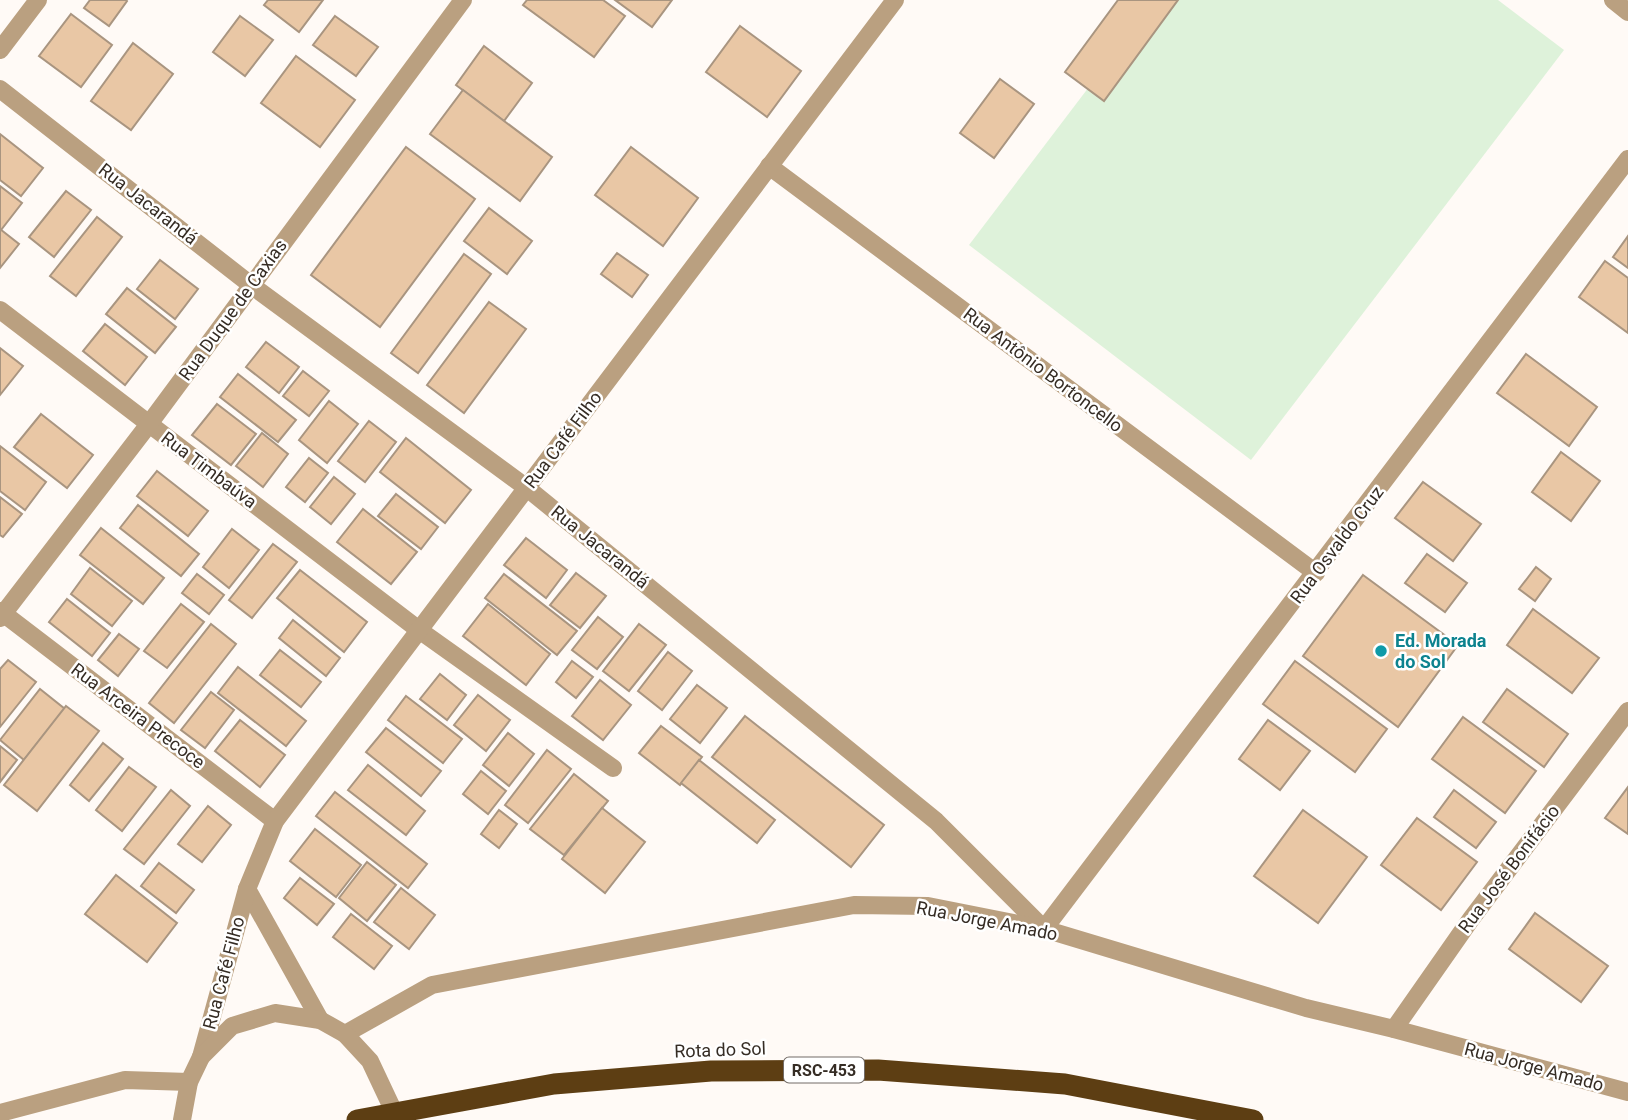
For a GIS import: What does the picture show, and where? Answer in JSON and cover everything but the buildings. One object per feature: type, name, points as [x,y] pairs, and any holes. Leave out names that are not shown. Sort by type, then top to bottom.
[{"type":"highway","name":"Rota do Sol","points":[[357,1120],[394,1116],[554,1084],[711,1071],[878,1070],[1065,1084],[1253,1120]]},
{"type":"street","points":[[0,50],[38,0]]},
{"type":"street","name":"Rua Duque de Caxias","points":[[1,614],[149,424],[463,0]]},
{"type":"street","name":"Rua Café Filho","points":[[201,1057],[247,889],[275,821],[895,0]]},
{"type":"street","points":[[1613,0],[1628,12]]},
{"type":"street","name":"Rua Jacarandá","points":[[0,89],[251,285],[527,488],[936,821],[1044,929]]},
{"type":"street","name":"Rua Osvaldo Cruz","points":[[1044,929],[1628,159]]},
{"type":"street","name":"Rua Antônio Bortoncello","points":[[769,166],[1316,573]]},
{"type":"street","name":"Rua Timbaúva","points":[[0,310],[419,630],[613,768]]},
{"type":"street","name":"Rua Arceira Precoce","points":[[1,614],[275,821]]},
{"type":"street","name":"Rua José Bonifácio","points":[[1394,1029],[1471,919],[1628,711]]},
{"type":"street","name":"Rua Café Filho","points":[[247,889],[320,1020]]},
{"type":"street","name":"Rua Jorge Amado","points":[[345,1034],[432,985],[854,905],[928,906],[1044,929],[1306,1008],[1628,1092]]},
{"type":"street","points":[[182,1120],[189,1082],[201,1057],[232,1027],[275,1013],[320,1020],[345,1034],[370,1061],[394,1116]]},
{"type":"street","points":[[0,1113],[125,1080],[189,1082]]},
{"type":"green space","points":[[1155,0],[1498,0],[1564,50],[1251,460],[969,245]]},
{"type":"place","name":"Ed. Morada do Sol","points":[[1381,651]]}]
